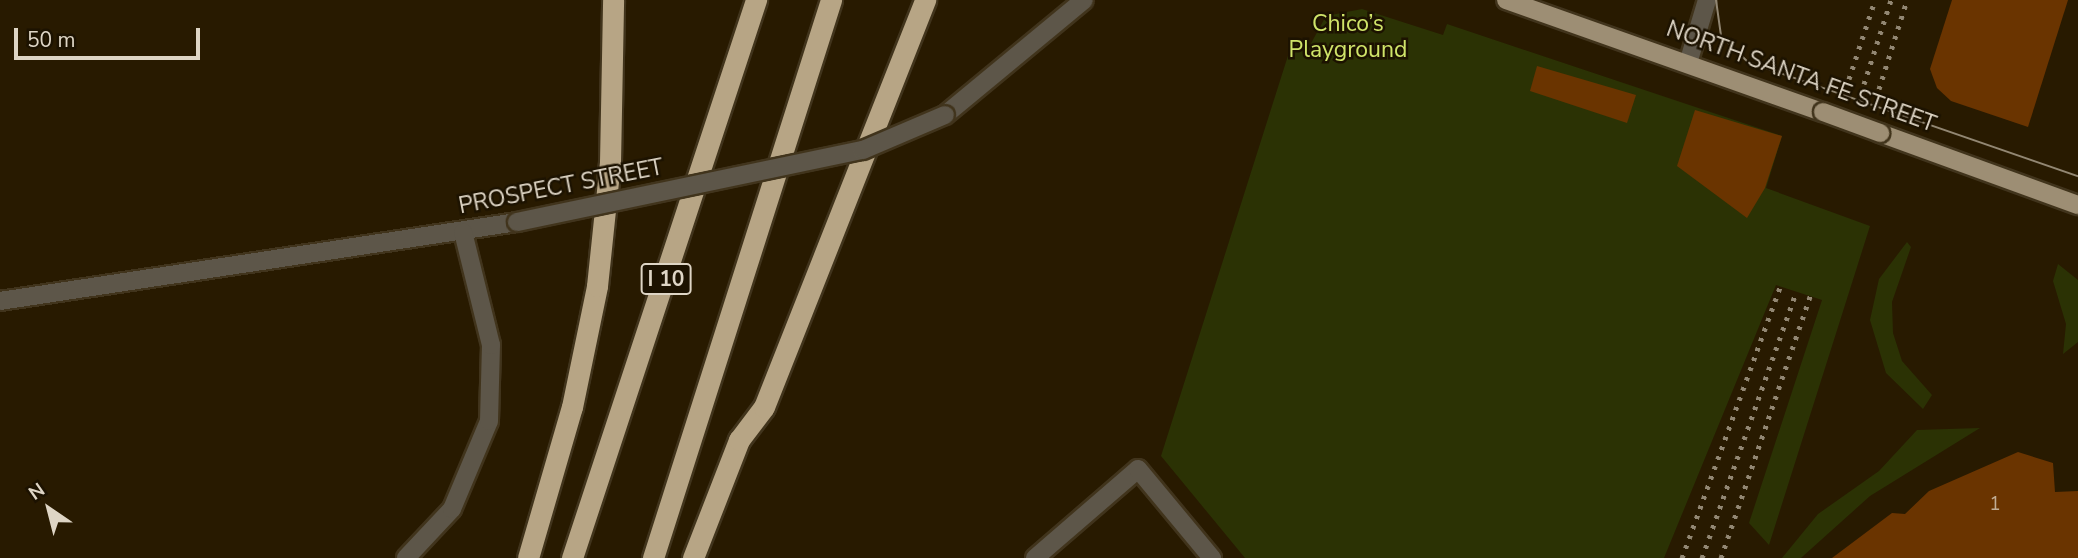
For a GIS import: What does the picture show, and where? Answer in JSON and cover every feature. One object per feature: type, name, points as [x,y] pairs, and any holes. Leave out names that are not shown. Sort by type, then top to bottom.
[{"type":"highway","points":[[528,558],[572,407],[597,286],[610,162],[613,0]]},
{"type":"highway","name":"I 10","points":[[572,558],[757,0]]},
{"type":"highway","points":[[653,558],[831,0]]},
{"type":"highway","points":[[693,558],[739,440],[764,407],[925,0]]},
{"type":"main road","name":"NORTH SANTA FE STREET","points":[[1506,0],[1689,60],[2078,205]]},
{"type":"street","name":"PROSPECT STREET","points":[[0,301],[463,232],[863,150],[945,115],[1084,0]]},
{"type":"street","points":[[1689,60],[1707,0]]},
{"type":"street","points":[[406,558],[452,509],[489,421],[491,345],[463,232]]},
{"type":"street","points":[[1035,558],[1139,469],[1212,558]]},
{"type":"green space","name":"Chico’s Playground","points":[[1362,9],[1443,35],[1447,24],[1782,136],[1766,188],[1870,226],[1769,545],[1749,523],[1822,300],[1776,285],[1664,558],[1245,558],[1161,456],[1292,43],[1309,47],[1326,16]]},
{"type":"green space","points":[[1907,242],[1911,247],[1892,302],[1893,333],[1902,361],[1932,395],[1923,409],[1886,373],[1870,320],[1879,279]]},
{"type":"green space","points":[[2058,264],[2078,280],[2078,342],[2063,354],[2066,324],[2053,281]]},
{"type":"green space","points":[[1980,428],[1870,496],[1801,558],[1782,558],[1818,514],[1879,471],[1917,430]]},
{"type":"building","points":[[1952,0],[2068,0],[2028,127],[1951,101],[1937,88],[1930,69]]},
{"type":"building","points":[[1537,66],[1636,95],[1627,123],[1530,91]]},
{"type":"building","points":[[1695,110],[1782,136],[1765,188],[1747,218],[1677,166]]},
{"type":"building","points":[[2018,452],[2053,463],[2055,492],[2078,491],[2078,558],[1832,558],[1892,513],[1905,514],[1929,491]]},
{"type":"tram line","points":[[1716,0],[1721,36],[1748,62],[2078,176]]},
{"type":"railway","points":[[1849,79],[1875,0]]},
{"type":"railway","points":[[1864,84],[1891,0]]},
{"type":"railway","points":[[1879,89],[1907,0]]},
{"type":"railway","points":[[1682,558],[1780,287]]},
{"type":"railway","points":[[1702,558],[1796,292]]},
{"type":"railway","points":[[1721,558],[1810,296]]}]
